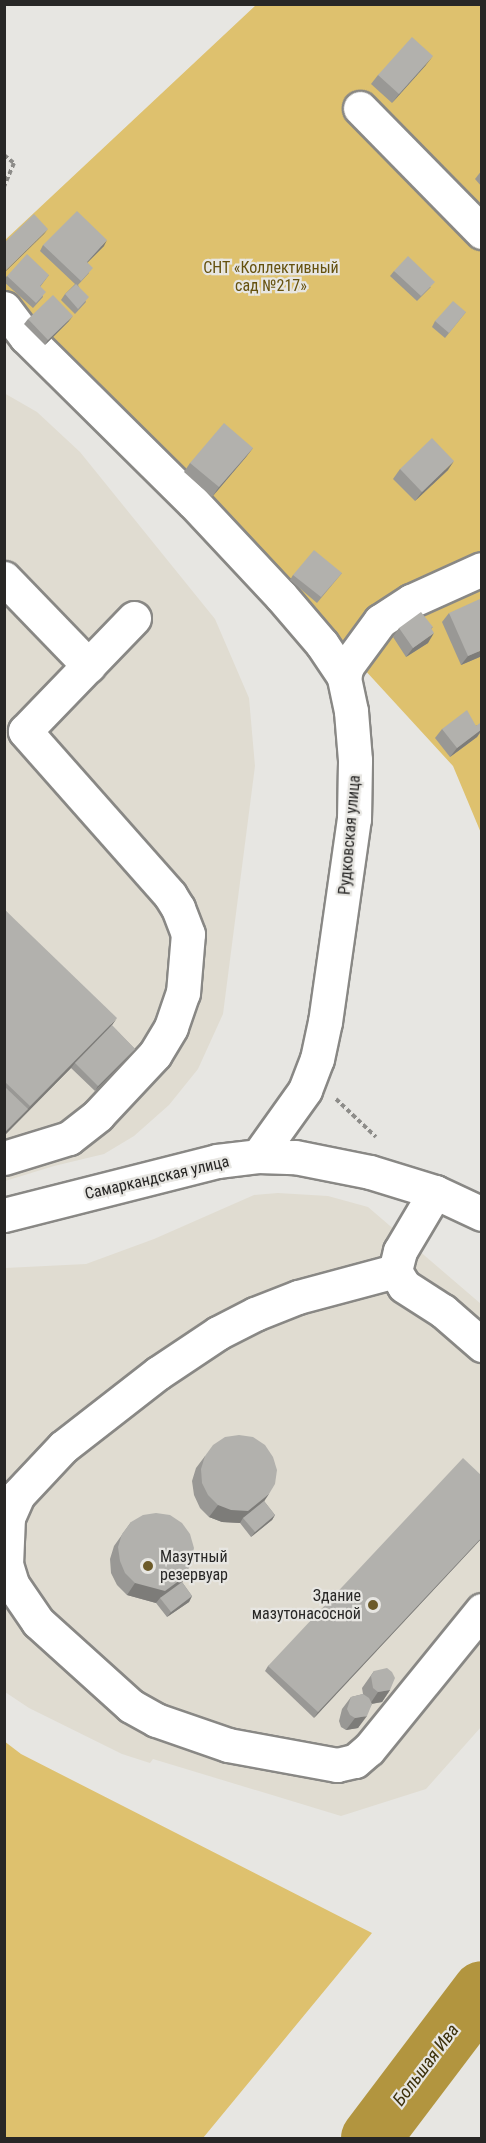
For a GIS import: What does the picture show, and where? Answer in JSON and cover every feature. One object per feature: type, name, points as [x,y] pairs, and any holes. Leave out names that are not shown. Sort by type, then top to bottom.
[{"type":"street","points":[[360,108],[482,232]]},
{"type":"street","points":[[4,308],[26,337],[193,502],[281,596],[322,644],[344,677]]},
{"type":"street","points":[[344,677],[352,656],[380,621],[411,601],[482,569]]},
{"type":"street","points":[[4,578],[89,666]]},
{"type":"street","points":[[4,1158],[69,1138],[98,1115],[155,1054],[171,1027],[183,993],[188,934],[178,908],[170,895],[25,732],[134,618]]},
{"type":"street","name":"Рудковская улица","points":[[258,1156],[296,1106],[312,1076],[333,975],[354,819],[355,760],[351,711],[344,677]]},
{"type":"street","name":"Самаркандская улица","points":[[4,1215],[217,1161],[258,1156],[295,1157],[333,1163],[435,1192],[482,1214]]},
{"type":"street","points":[[435,1192],[400,1251],[395,1271],[404,1286],[443,1311],[482,1345]]},
{"type":"street","points":[[395,1271],[298,1298],[255,1314],[218,1333],[158,1373],[63,1447],[18,1495],[8,1517],[6,1564],[12,1584],[38,1622],[131,1706],[156,1720],[228,1745],[337,1765],[355,1761],[369,1749],[482,1610]]},
{"type":"path","points":[[4,155],[14,163],[4,187]]},
{"type":"path","points":[[312,1076],[377,1138]]},
{"type":"shaded area","points":[[4,393],[37,412],[80,452],[215,619],[249,698],[255,766],[223,1014],[198,1069],[169,1105],[134,1136],[104,1154],[5,1181]]},
{"type":"shaded area","points":[[278,1193],[328,1196],[368,1207],[481,1304],[481,1727],[426,1789],[341,1816],[153,1759],[150,1763],[122,1754],[29,1708],[5,1692],[5,1268],[86,1264],[154,1239],[254,1195]]},
{"type":"green space","name":"СНТ «Коллективный сад №217»","points":[[256,5],[481,5],[481,833],[453,766],[352,656],[5,302],[4,241]]},
{"type":"green space","points":[[4,1741],[21,1754],[372,1933],[203,2138],[5,2138]]},
{"type":"building","points":[[412,37],[433,56],[399,94],[378,75]]},
{"type":"building","points":[[77,211],[107,240],[87,262],[93,268],[81,281],[43,245]]},
{"type":"building","points":[[34,214],[48,229],[6,270],[4,268],[4,243]]},
{"type":"building","points":[[27,254],[49,275],[40,286],[46,292],[36,303],[7,276]]},
{"type":"building","points":[[408,256],[435,282],[421,296],[394,271]]},
{"type":"building","points":[[76,284],[89,297],[78,309],[65,294]]},
{"type":"building","points":[[53,295],[73,316],[48,340],[28,319]]},
{"type":"building","points":[[453,301],[466,312],[449,333],[435,321]]},
{"type":"building","points":[[224,423],[253,448],[219,487],[190,463]]},
{"type":"building","points":[[432,438],[454,461],[422,492],[400,469]]},
{"type":"building","points":[[314,550],[342,573],[321,597],[293,575]]},
{"type":"building","points":[[482,598],[482,650],[468,656],[449,613]]},
{"type":"building","points":[[421,612],[433,627],[431,628],[434,633],[413,648],[399,628]]},
{"type":"building","points":[[467,710],[476,726],[480,723],[482,729],[457,748],[442,729]]},
{"type":"building","points":[[4,909],[117,1018],[30,1106],[4,1081]]},
{"type":"building","points":[[112,1025],[135,1049],[98,1086],[75,1063]]},
{"type":"building","points":[[4,1086],[28,1109],[4,1133]]},
{"type":"building","name":"Мазутный резервуар","points":[[239,1435],[253,1437],[265,1445],[273,1457],[277,1470],[275,1484],[269,1494],[248,1511],[231,1510],[218,1505],[208,1495],[202,1483],[201,1469],[205,1456],[213,1445],[225,1437]]},
{"type":"building","name":"Здание мазутонасосной","points":[[463,1458],[482,1476],[482,1537],[318,1712],[268,1666]]},
{"type":"building","points":[[264,1501],[275,1515],[255,1532],[243,1518]]},
{"type":"building","name":"Мазутный резервуар","points":[[156,1513],[170,1515],[182,1523],[190,1534],[194,1548],[187,1575],[165,1591],[135,1583],[125,1573],[118,1547],[122,1534],[131,1522],[143,1515]]},
{"type":"building","points":[[182,1582],[192,1596],[171,1612],[160,1598]]},
{"type":"building","points":[[387,1668],[395,1678],[390,1690],[378,1692],[373,1688],[371,1676],[374,1671]]},
{"type":"building","points":[[363,1694],[372,1704],[367,1716],[355,1718],[347,1709],[351,1697]]},
{"type":"waterway","name":"Большая Ива","points":[[371,2138],[482,1991]]},
{"type":"place","name":"Мазутный резервуар","points":[[148,1566]]},
{"type":"place","name":"Здание мазутонасосной","points":[[373,1605]]}]
